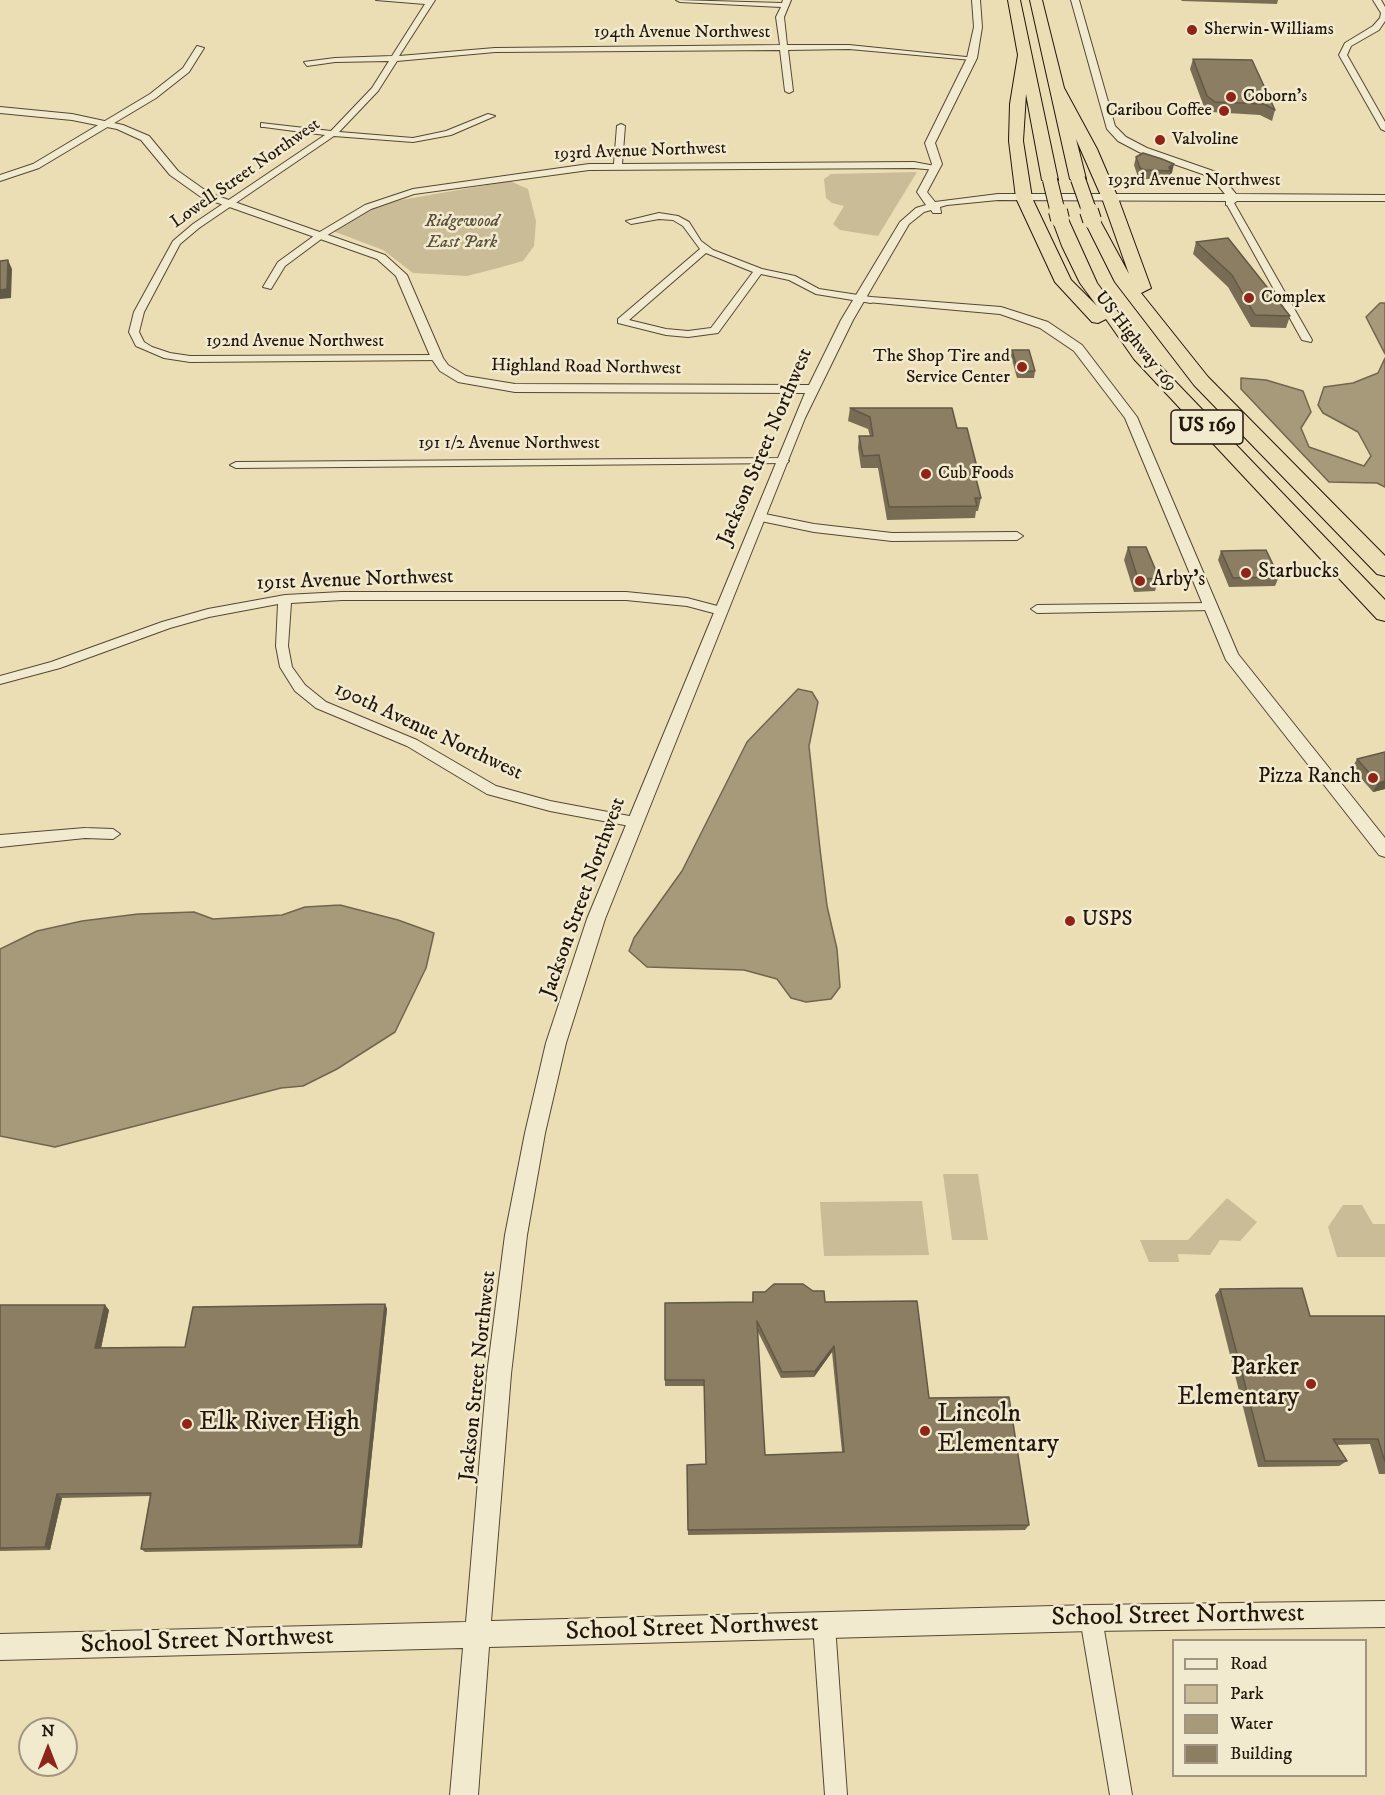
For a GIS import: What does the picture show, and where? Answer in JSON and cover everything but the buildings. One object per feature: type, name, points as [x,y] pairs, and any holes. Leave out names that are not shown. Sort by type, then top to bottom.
[{"type":"highway","name":"US Highway 169","points":[[1014,0],[1054,207],[1089,283],[1140,355],[1385,614]]},
{"type":"highway","name":"US Highway 169","points":[[1036,0],[1078,179],[1092,220],[1124,282],[1176,352],[1201,381],[1385,569]]},
{"type":"highway","points":[[1025,55],[1017,104],[1016,141],[1025,201],[1064,282],[1091,313],[1140,355]]},
{"type":"highway","points":[[1056,87],[1078,124],[1111,202],[1151,311],[1176,352]]},
{"type":"street","points":[[380,0],[431,1]]},
{"type":"street","points":[[680,0],[786,2],[780,17],[789,91]]},
{"type":"street","points":[[934,208],[922,192],[936,167],[930,143],[957,93],[972,58],[978,27],[976,0]]},
{"type":"street","points":[[1075,0],[1110,127],[1122,139],[1143,150],[1208,174],[1206,177],[1228,200],[1307,340]]},
{"type":"street","name":"Lowell Street Northwest","points":[[154,352],[136,338],[134,326],[139,312],[176,243],[196,226],[333,133],[368,98],[431,1]]},
{"type":"street","points":[[1381,5],[1384,18],[1381,24],[1354,40],[1343,55],[1385,129]]},
{"type":"street","points":[[0,178],[36,166],[176,80],[189,66],[200,48]]},
{"type":"street","name":"194th Avenue Northwest","points":[[307,64],[484,50],[870,48],[972,58]]},
{"type":"street","name":"Highland Road Northwest","points":[[0,110],[108,123],[144,138],[181,179],[205,195],[228,205],[369,251],[396,268],[405,283],[437,358],[444,368],[462,379],[500,387],[812,389]]},
{"type":"street","points":[[264,125],[378,139],[412,140],[448,133],[492,116]]},
{"type":"street","points":[[618,166],[621,126]]},
{"type":"street","name":"193rd Avenue Northwest","points":[[268,287],[281,264],[321,235],[368,207],[401,195],[562,169],[618,166],[914,165],[936,167]]},
{"type":"street","name":"193rd Avenue Northwest","points":[[1054,207],[1111,202],[1228,200],[1326,203],[1337,200],[1385,198]]},
{"type":"street","name":"Jackson Street Northwest","points":[[464,1795],[499,1374],[523,1192],[556,1043],[596,919],[812,389],[832,346],[865,299],[904,227],[934,208],[1025,201],[1054,207]]},
{"type":"street","points":[[631,221],[658,216],[675,218],[686,224],[698,243],[706,249],[759,271],[785,275],[816,291],[902,305],[971,307],[1001,311],[1044,325],[1078,348],[1131,417],[1209,608],[1225,645],[1236,663],[1385,850]]},
{"type":"street","points":[[706,249],[688,261],[622,321],[666,332],[688,334],[714,331],[759,271]]},
{"type":"street","name":"192nd Avenue Northwest","points":[[154,352],[179,358],[204,359],[437,358]]},
{"type":"street","name":"191 1/2 Avenue Northwest","points":[[236,465],[783,461]]},
{"type":"street","points":[[760,517],[814,528],[892,537],[1017,536]]},
{"type":"street","name":"191st Avenue Northwest","points":[[0,680],[55,665],[187,619],[285,599],[342,596],[626,596],[687,602],[721,611]]},
{"type":"street","name":"190th Avenue Northwest","points":[[285,599],[282,646],[286,667],[300,688],[321,705],[412,743],[492,790],[550,806],[635,822]]},
{"type":"street","points":[[1037,609],[1209,608]]},
{"type":"street","points":[[0,841],[85,833],[113,834]]},
{"type":"street","name":"School Street Northwest","points":[[0,1647],[1091,1618],[1385,1614]]},
{"type":"street","points":[[1091,1618],[1121,1795]]},
{"type":"street","points":[[824,1625],[836,1795]]},
{"type":"green space","points":[[917,172],[878,236],[840,230],[833,224],[844,206],[832,203],[826,198],[824,179],[831,174]]},
{"type":"green space","name":"Ridgewood East Park","points":[[510,181],[528,189],[536,221],[534,246],[523,261],[467,276],[413,273],[383,250],[333,231],[375,207],[401,200]]},
{"type":"green space","points":[[943,1174],[978,1174],[988,1240],[952,1240]]},
{"type":"green space","points":[[1227,1198],[1257,1222],[1240,1241],[1220,1240],[1210,1255],[1178,1254],[1179,1262],[1149,1262],[1140,1240],[1188,1240]]},
{"type":"green space","points":[[922,1201],[929,1255],[824,1256],[820,1202]]},
{"type":"green space","points":[[1343,1205],[1362,1205],[1373,1224],[1385,1224],[1385,1257],[1337,1257],[1328,1227]]},
{"type":"water","points":[[1380,303],[1385,303],[1385,354],[1366,317]]},
{"type":"water","points":[[1385,358],[1385,487],[1377,483],[1329,482],[1241,389],[1241,378],[1266,380],[1303,391],[1311,412],[1301,428],[1309,447],[1364,466],[1371,456],[1358,432],[1323,413],[1318,405],[1324,387],[1353,383],[1378,373]]},
{"type":"water","points":[[798,689],[812,692],[818,702],[809,746],[827,906],[837,949],[840,987],[831,999],[806,1002],[791,998],[777,979],[744,970],[647,967],[629,951],[634,938],[682,871],[747,742]]},
{"type":"water","points":[[340,905],[398,920],[434,933],[426,968],[395,1032],[337,1069],[303,1086],[281,1088],[55,1147],[0,1136],[0,949],[37,931],[82,921],[138,914],[194,912],[213,919],[282,915],[305,907]]},
{"type":"place","name":"Sherwin-Williams","points":[[1192,30]]},
{"type":"place","name":"Coborn's","points":[[1231,97]]},
{"type":"place","name":"Caribou Coffee","points":[[1224,111]]},
{"type":"place","name":"Valvoline","points":[[1160,140]]},
{"type":"place","name":"Complex","points":[[1249,298]]},
{"type":"place","name":"The Shop Tire and Service Center","points":[[1022,367]]},
{"type":"place","name":"Cub Foods","points":[[926,474]]},
{"type":"place","name":"Starbucks","points":[[1246,573]]},
{"type":"place","name":"Arby's","points":[[1140,581]]},
{"type":"place","name":"Pizza Ranch","points":[[1373,778]]},
{"type":"place","name":"USPS","points":[[1070,921]]},
{"type":"place","name":"Parker Elementary","points":[[1311,1384]]},
{"type":"place","name":"Elk River High","points":[[187,1424]]},
{"type":"place","name":"Lincoln Elementary","points":[[925,1431]]}]
